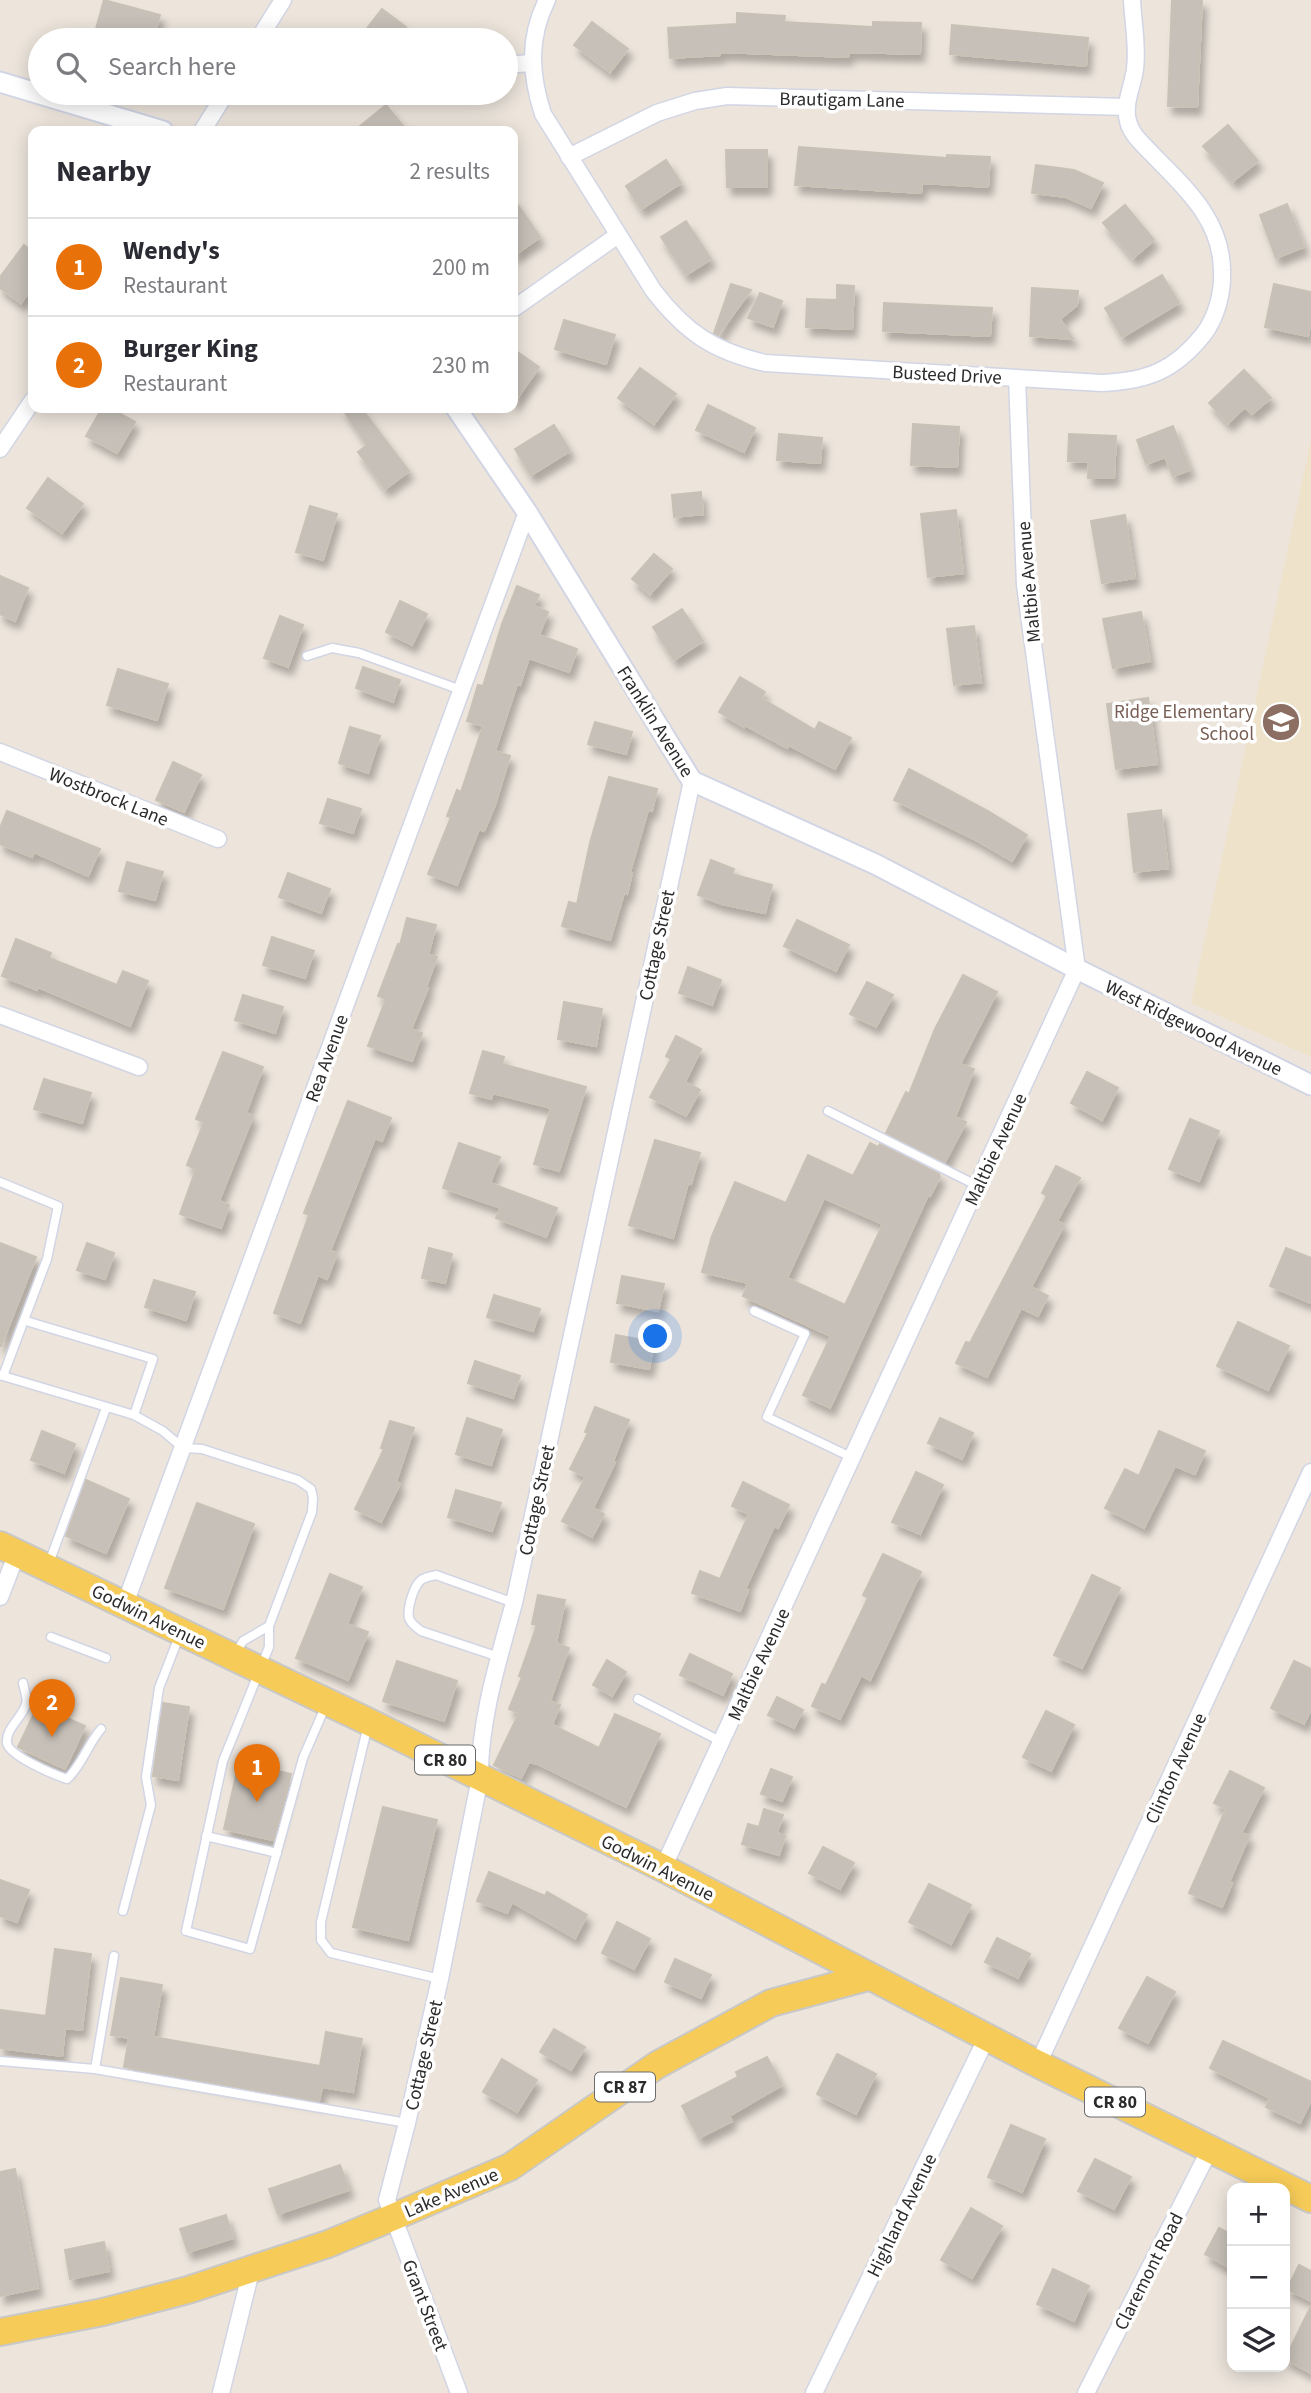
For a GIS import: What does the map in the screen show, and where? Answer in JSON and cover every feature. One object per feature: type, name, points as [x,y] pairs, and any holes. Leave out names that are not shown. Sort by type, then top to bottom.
[{"type":"main road","name":"Godwin Avenue","points":[[8,1549],[327,1702],[663,1868],[987,2038],[1311,2199]]},
{"type":"main road","name":"Lake Avenue","points":[[0,2332],[103,2312],[188,2290],[251,2271],[391,2218],[510,2167],[657,2065],[771,2003],[868,1977]]},
{"type":"street","points":[[266,28],[284,0]]},
{"type":"street","name":"Busteed Drive","points":[[547,0],[533,39],[531,63],[534,88],[542,114],[653,290],[671,314],[718,349],[765,363],[1102,383],[1130,382],[1172,366],[1191,350],[1207,330],[1217,307],[1222,282],[1222,257],[1216,234],[1206,214],[1192,195],[1133,134],[1127,107]]},
{"type":"street","points":[[1127,107],[1135,69],[1136,36],[1132,0]]},
{"type":"street","points":[[518,64],[531,63]]},
{"type":"street","points":[[0,82],[28,90]]},
{"type":"street","name":"Brautigam Lane","points":[[569,157],[657,113],[695,101],[727,96],[1127,107]]},
{"type":"street","points":[[77,105],[146,126]]},
{"type":"street","points":[[205,126],[218,105]]},
{"type":"street","points":[[518,305],[618,235]]},
{"type":"street","name":"Maltbie Avenue","points":[[663,1868],[1077,969],[1025,585],[1017,378]]},
{"type":"street","points":[[0,449],[28,407]]},
{"type":"street","name":"Franklin Avenue","points":[[459,413],[527,512],[692,781],[875,864],[1077,969]]},
{"type":"street","name":"Rea Avenue","points":[[125,1604],[527,512]]},
{"type":"street","name":"Wostbrock Lane","points":[[0,752],[218,839]]},
{"type":"street","name":"Cottage Street","points":[[391,2218],[387,2200],[440,1979],[480,1778],[481,1747],[499,1657],[514,1603],[692,781]]},
{"type":"street","name":"West Ridgewood Avenue","points":[[1077,969],[1311,1085]]},
{"type":"street","points":[[0,1015],[139,1067]]},
{"type":"street","name":"Clinton Avenue","points":[[1038,2064],[1311,1472]]},
{"type":"street","points":[[0,1597],[8,1549]]},
{"type":"street","name":"Highland Avenue","points":[[814,2393],[987,2038]]},
{"type":"street","name":"Claremont Road","points":[[1086,2393],[1210,2149]]},
{"type":"street","name":"Grant Street","points":[[391,2218],[459,2393]]},
{"type":"street","points":[[221,2393],[251,2271]]},
{"type":"lane","points":[[307,656],[332,648],[359,653],[461,690]]},
{"type":"lane","points":[[828,1111],[978,1185]]},
{"type":"lane","points":[[0,1182],[58,1206],[47,1259],[26,1321],[2,1376],[134,1415],[163,1430],[183,1448],[202,1448],[298,1480],[311,1489],[312,1512],[269,1626],[270,1647],[223,1761],[186,1931],[250,1949],[303,1758],[327,1702]]},
{"type":"lane","points":[[754,1311],[805,1334],[767,1417],[853,1458]]},
{"type":"lane","points":[[26,1321],[153,1359],[134,1415]]},
{"type":"lane","points":[[48,1567],[106,1408]]},
{"type":"lane","points":[[499,1657],[421,1631],[408,1616],[409,1607],[418,1583],[425,1578],[436,1576],[514,1603]]},
{"type":"lane","points":[[234,1657],[243,1641],[269,1626]]},
{"type":"lane","points":[[123,1911],[151,1805],[146,1777],[159,1688],[181,1632]]},
{"type":"lane","points":[[51,1637],[106,1658]]},
{"type":"lane","points":[[23,1683],[27,1704],[8,1736],[7,1744],[11,1752],[67,1779],[75,1771],[91,1741],[101,1729]]},
{"type":"lane","points":[[638,1699],[722,1742]]},
{"type":"lane","points":[[369,1723],[321,1922],[321,1940],[331,1953],[440,1979]]},
{"type":"lane","points":[[206,1836],[276,1853]]},
{"type":"lane","points":[[95,2069],[114,1956]]},
{"type":"lane","points":[[0,2061],[95,2069],[407,2123]]},
{"type":"shaded area","name":"Ridge Elementary School","points":[[1311,440],[1311,1057],[1191,1003]]},
{"type":"building","points":[[104,0],[160,15],[156,28],[96,28]]},
{"type":"building","points":[[1172,0],[1202,0],[1197,107],[1168,106]]},
{"type":"building","points":[[382,9],[406,27],[405,28],[367,28]]},
{"type":"building","points":[[737,13],[785,16],[784,22],[873,27],[873,22],[921,23],[920,54],[849,52],[848,57],[720,52],[720,55],[670,58],[668,28],[737,24]]},
{"type":"building","points":[[592,22],[628,49],[610,72],[574,45]]},
{"type":"building","points":[[952,25],[1088,38],[1086,66],[950,54]]},
{"type":"building","points":[[386,105],[403,126],[360,126]]},
{"type":"building","points":[[1228,125],[1258,161],[1233,181],[1203,146]]},
{"type":"building","points":[[799,147],[947,158],[947,155],[990,157],[988,187],[922,183],[921,193],[795,185]]},
{"type":"building","points":[[726,150],[767,150],[767,187],[727,187]]},
{"type":"building","points":[[666,160],[681,183],[641,209],[626,186]]},
{"type":"building","points":[[1036,165],[1074,170],[1103,183],[1091,208],[1066,197],[1032,193]]},
{"type":"building","points":[[1287,204],[1304,247],[1276,258],[1260,215]]},
{"type":"building","points":[[518,205],[540,237],[518,252]]},
{"type":"building","points":[[1125,205],[1154,240],[1133,258],[1103,223]]},
{"type":"building","points":[[686,221],[711,259],[686,275],[661,237]]},
{"type":"building","points":[[24,245],[28,248],[28,293],[21,303],[0,288],[0,277]]},
{"type":"building","points":[[1162,275],[1179,303],[1122,337],[1105,308]]},
{"type":"building","points":[[731,284],[751,290],[718,335],[714,333]]},
{"type":"building","points":[[1274,284],[1311,292],[1308,336],[1265,327]]},
{"type":"building","points":[[837,285],[854,286],[852,329],[806,327],[807,299],[837,300]]},
{"type":"building","points":[[1032,288],[1078,291],[1077,305],[1060,319],[1073,339],[1030,336]]},
{"type":"building","points":[[760,293],[782,301],[773,327],[748,318]]},
{"type":"building","points":[[884,303],[992,308],[990,336],[883,331]]},
{"type":"building","points":[[564,320],[615,335],[606,364],[555,349]]},
{"type":"building","points":[[518,352],[539,367],[518,397]]},
{"type":"building","points":[[640,368],[676,394],[654,424],[618,398]]},
{"type":"building","points":[[1244,370],[1271,398],[1252,414],[1245,407],[1228,423],[1209,403]]},
{"type":"building","points":[[708,405],[755,428],[744,452],[696,430]]},
{"type":"building","points":[[99,413],[119,413],[135,422],[117,453],[86,436]]},
{"type":"building","points":[[345,413],[365,413],[409,471],[385,489],[358,452],[367,445]]},
{"type":"building","points":[[913,424],[959,427],[957,467],[911,465]]},
{"type":"building","points":[[554,425],[570,451],[531,475],[515,449]]},
{"type":"building","points":[[1173,426],[1190,470],[1173,476],[1165,457],[1146,464],[1137,440]]},
{"type":"building","points":[[779,434],[822,438],[820,463],[777,460]]},
{"type":"building","points":[[1069,434],[1116,436],[1114,478],[1088,478],[1089,462],[1068,461]]},
{"type":"building","points":[[48,478],[83,504],[62,533],[27,508]]},
{"type":"building","points":[[701,492],[703,514],[674,517],[672,495]]},
{"type":"building","points":[[310,506],[337,514],[323,560],[296,552]]},
{"type":"building","points":[[956,510],[963,573],[928,577],[921,514]]},
{"type":"building","points":[[1125,515],[1135,578],[1102,583],[1091,521]]},
{"type":"building","points":[[654,554],[672,569],[650,594],[632,579]]},
{"type":"building","points":[[0,576],[28,588],[15,621],[0,614]]},
{"type":"building","points":[[517,586],[539,595],[534,606],[548,612],[539,635],[577,649],[569,672],[529,658],[520,685],[517,684],[495,751],[510,756],[495,805],[484,831],[479,829],[457,885],[428,874],[451,817],[447,816],[457,790],[461,792],[483,726],[467,721],[478,685],[483,686]]},
{"type":"building","points":[[400,601],[427,614],[412,645],[386,632]]},
{"type":"building","points":[[682,609],[703,641],[674,660],[653,627]]},
{"type":"building","points":[[1141,612],[1150,661],[1113,668],[1103,619]]},
{"type":"building","points":[[280,616],[303,625],[288,667],[264,658]]},
{"type":"building","points":[[974,626],[981,682],[954,685],[947,629]]},
{"type":"building","points":[[363,667],[400,680],[393,702],[356,688]]},
{"type":"building","points":[[118,669],[168,684],[157,720],[107,705]]},
{"type":"building","points":[[740,677],[765,692],[761,698],[815,730],[819,722],[851,738],[835,769],[789,745],[787,748],[745,725],[744,727],[719,712]]},
{"type":"building","points":[[1148,698],[1157,764],[1116,769],[1107,704]]},
{"type":"building","points":[[595,722],[632,732],[626,754],[588,744]]},
{"type":"building","points":[[350,727],[380,736],[368,773],[339,763]]},
{"type":"building","points":[[173,762],[201,775],[184,812],[156,800]]},
{"type":"building","points":[[909,769],[1027,835],[1012,861],[894,800]]},
{"type":"building","points":[[609,777],[657,789],[630,872],[632,873],[627,894],[624,893],[610,940],[562,926],[569,902],[577,904],[590,843]]},
{"type":"building","points":[[328,799],[361,809],[353,833],[320,823]]},
{"type":"building","points":[[1161,810],[1168,868],[1134,872],[1128,814]]},
{"type":"building","points":[[7,811],[100,849],[88,876],[34,852],[32,857],[0,844],[0,828]]},
{"type":"building","points":[[711,860],[734,869],[732,874],[772,885],[765,913],[722,904],[698,895]]},
{"type":"building","points":[[127,862],[163,872],[155,900],[119,891]]},
{"type":"building","points":[[288,873],[330,889],[321,913],[279,897]]},
{"type":"building","points":[[407,918],[436,925],[428,955],[437,957],[411,1029],[422,1033],[412,1061],[368,1046],[386,999],[378,996],[398,944],[400,945]]},
{"type":"building","points":[[797,920],[849,945],[836,971],[784,946]]},
{"type":"building","points":[[272,937],[314,951],[305,978],[263,965]]},
{"type":"building","points":[[16,939],[51,953],[49,958],[117,985],[123,971],[148,981],[130,1026],[38,987],[37,990],[2,976]]},
{"type":"building","points":[[688,967],[721,980],[712,1005],[679,993]]},
{"type":"building","points":[[963,975],[997,992],[960,1064],[974,1069],[955,1117],[966,1122],[945,1162],[886,1133],[906,1092],[909,1094],[935,1029]]},
{"type":"building","points":[[867,982],[893,995],[876,1027],[850,1014]]},
{"type":"building","points":[[243,995],[283,1007],[275,1033],[235,1020]]},
{"type":"building","points":[[564,1002],[602,1009],[596,1046],[558,1039]]},
{"type":"building","points":[[676,1036],[701,1049],[685,1082],[700,1090],[686,1116],[650,1097],[671,1059],[666,1056]]},
{"type":"building","points":[[483,1051],[504,1057],[502,1064],[586,1087],[559,1171],[534,1164],[551,1108],[493,1093],[491,1099],[470,1093]]},
{"type":"building","points":[[223,1052],[263,1067],[246,1113],[253,1116],[219,1201],[229,1205],[221,1228],[180,1214],[196,1169],[187,1165],[204,1122],[196,1119]]},
{"type":"building","points":[[1087,1072],[1118,1088],[1102,1120],[1071,1103]]},
{"type":"building","points":[[44,1079],[91,1093],[82,1123],[34,1109]]},
{"type":"building","points":[[348,1101],[391,1118],[382,1141],[375,1138],[330,1251],[337,1253],[327,1279],[318,1275],[300,1323],[274,1313],[309,1215],[304,1213]]},
{"type":"building","points":[[1190,1119],[1219,1131],[1199,1181],[1169,1169]]},
{"type":"building","points":[[655,1140],[700,1153],[691,1184],[688,1183],[673,1238],[629,1225]]},
{"type":"building","points":[[459,1143],[500,1157],[490,1183],[557,1208],[546,1237],[496,1218],[501,1208],[443,1188]]},
{"type":"building","points":[[870,1143],[878,1147],[880,1144],[939,1174],[940,1177],[930,1196],[928,1195],[830,1408],[803,1395],[831,1336],[743,1296],[748,1283],[702,1272],[712,1236],[735,1182],[786,1203],[808,1155],[853,1176]],"holes":[[[824,1198],[883,1224],[845,1305],[787,1278]]]},
{"type":"building","points":[[1056,1166],[1080,1178],[1057,1221],[1064,1225],[1031,1287],[1048,1296],[1038,1316],[1021,1308],[987,1377],[956,1363],[966,1342],[970,1343],[1047,1196],[1042,1193]]},
{"type":"building","points":[[0,1243],[36,1257],[1,1346],[0,1346]]},
{"type":"building","points":[[87,1243],[114,1253],[105,1279],[77,1270]]},
{"type":"building","points":[[429,1248],[452,1254],[445,1283],[422,1278]]},
{"type":"building","points":[[1286,1248],[1311,1258],[1311,1303],[1270,1286]]},
{"type":"building","points":[[622,1276],[664,1284],[658,1311],[617,1303]]},
{"type":"building","points":[[154,1280],[195,1292],[186,1320],[145,1307]]},
{"type":"building","points":[[494,1295],[540,1309],[533,1331],[487,1317]]},
{"type":"building","points":[[1238,1322],[1289,1346],[1268,1390],[1217,1366]]},
{"type":"building","points":[[616,1335],[654,1342],[649,1369],[611,1362]]},
{"type":"building","points":[[475,1361],[520,1376],[513,1398],[468,1383]]},
{"type":"building","points":[[595,1407],[629,1420],[613,1461],[615,1462],[593,1508],[604,1514],[592,1537],[562,1521],[586,1477],[570,1469],[588,1433],[585,1432]]},
{"type":"building","points":[[467,1418],[502,1430],[491,1465],[456,1454]]},
{"type":"building","points":[[940,1418],[973,1433],[962,1459],[928,1443]]},
{"type":"building","points":[[390,1421],[414,1428],[396,1482],[400,1484],[381,1522],[355,1509],[384,1449],[381,1448]]},
{"type":"building","points":[[42,1431],[75,1444],[64,1473],[31,1460]]},
{"type":"building","points":[[1159,1431],[1205,1451],[1195,1474],[1175,1466],[1144,1528],[1105,1508],[1125,1469],[1139,1476]]},
{"type":"building","points":[[916,1472],[943,1485],[920,1534],[892,1522]]},
{"type":"building","points":[[86,1480],[129,1499],[106,1553],[66,1536]]},
{"type":"building","points":[[743,1482],[789,1505],[778,1528],[774,1526],[745,1589],[748,1590],[740,1611],[692,1593],[700,1571],[720,1579],[749,1514],[732,1506]]},
{"type":"building","points":[[456,1490],[501,1503],[492,1531],[448,1517]]},
{"type":"building","points":[[197,1503],[254,1524],[223,1609],[165,1588]]},
{"type":"building","points":[[883,1554],[921,1572],[870,1680],[861,1675],[840,1719],[812,1706],[822,1684],[826,1685],[868,1598],[863,1595]]},
{"type":"building","points":[[330,1574],[362,1587],[347,1624],[368,1632],[348,1680],[296,1658]]},
{"type":"building","points":[[1092,1575],[1120,1588],[1082,1668],[1054,1655]]},
{"type":"building","points":[[538,1595],[565,1600],[556,1643],[569,1648],[550,1701],[560,1705],[552,1725],[599,1748],[615,1714],[660,1734],[626,1807],[538,1764],[529,1762],[521,1778],[494,1765],[519,1713],[509,1709],[522,1677],[519,1676],[537,1625],[532,1624]]},
{"type":"building","points":[[690,1654],[732,1674],[723,1695],[680,1675]]},
{"type":"building","points":[[607,1660],[626,1672],[612,1696],[593,1685]]},
{"type":"building","points":[[397,1661],[457,1681],[444,1721],[383,1701]]},
{"type":"building","points":[[1294,1661],[1311,1669],[1311,1709],[1304,1724],[1271,1708]]},
{"type":"building","points":[[777,1697],[803,1710],[794,1728],[768,1715]]},
{"type":"building","points":[[163,1703],[189,1707],[178,1780],[153,1776]]},
{"type":"building","points":[[38,1705],[85,1726],[65,1769],[18,1747]]},
{"type":"building","points":[[1046,1711],[1074,1725],[1051,1771],[1023,1757]]},
{"type":"building","points":[[239,1762],[291,1774],[273,1840],[224,1829]]},
{"type":"building","points":[[771,1769],[792,1777],[782,1801],[761,1794]]},
{"type":"building","points":[[1230,1771],[1264,1788],[1241,1833],[1249,1836],[1229,1882],[1232,1883],[1222,1907],[1189,1893],[1226,1809],[1214,1803]]},
{"type":"building","points":[[383,1807],[437,1820],[408,1940],[353,1927]]},
{"type":"building","points":[[764,1809],[783,1815],[777,1833],[785,1836],[779,1855],[742,1844],[748,1824],[759,1827]]},
{"type":"building","points":[[823,1847],[854,1863],[840,1889],[809,1873]]},
{"type":"building","points":[[489,1872],[545,1896],[547,1892],[587,1915],[575,1938],[512,1902],[507,1913],[477,1901]]},
{"type":"building","points":[[0,1880],[29,1890],[17,1922],[0,1916]]},
{"type":"building","points":[[929,1884],[971,1905],[951,1944],[909,1922]]},
{"type":"building","points":[[617,1922],[650,1939],[634,1969],[602,1953]]},
{"type":"building","points":[[997,1938],[1030,1954],[1018,1978],[985,1962]]},
{"type":"building","points":[[55,1949],[91,1954],[82,2030],[65,2028],[62,2056],[0,2048],[0,2010],[46,2016]]},
{"type":"building","points":[[675,1959],[711,1975],[701,1998],[665,1982]]},
{"type":"building","points":[[1147,1977],[1175,1992],[1148,2043],[1119,2028]]},
{"type":"building","points":[[121,1978],[162,1985],[153,2037],[320,2066],[326,2032],[362,2039],[353,2092],[322,2087],[319,2101],[124,2067],[129,2038],[111,2035]]},
{"type":"building","points":[[554,2029],[585,2047],[571,2070],[540,2052]]},
{"type":"building","points":[[1223,2041],[1311,2082],[1311,2100],[1300,2123],[1266,2107],[1270,2098],[1210,2068]]},
{"type":"building","points":[[837,2054],[876,2074],[856,2114],[817,2094]]},
{"type":"building","points":[[767,2057],[782,2085],[729,2116],[732,2121],[699,2138],[682,2106],[738,2077],[736,2072]]},
{"type":"building","points":[[502,2059],[537,2080],[517,2112],[483,2092]]},
{"type":"building","points":[[1011,2125],[1045,2139],[1022,2192],[988,2177]]},
{"type":"building","points":[[1095,2159],[1131,2177],[1114,2209],[1078,2191]]},
{"type":"building","points":[[340,2165],[349,2190],[278,2214],[269,2189]]},
{"type":"building","points":[[15,2169],[38,2288],[0,2296],[0,2172]]},
{"type":"building","points":[[971,2208],[1002,2226],[972,2278],[941,2260]]},
{"type":"building","points":[[226,2215],[233,2238],[188,2252],[180,2229]]},
{"type":"building","points":[[1219,2228],[1227,2232],[1227,2266],[1205,2254]]},
{"type":"building","points":[[104,2242],[109,2271],[70,2279],[65,2250]]},
{"type":"building","points":[[1299,2265],[1311,2271],[1311,2301],[1290,2290],[1290,2283]]},
{"type":"building","points":[[1053,2269],[1089,2286],[1074,2321],[1037,2304]]},
{"type":"building","points":[[1311,2306],[1311,2373],[1290,2362],[1290,2349]]},
{"type":"place","name":"Ridge Elementary School","points":[[1281,722]]},
{"type":"place","name":"Burger King","points":[[52,1737]]},
{"type":"place","name":"Wendy's","points":[[257,1802]]}]
